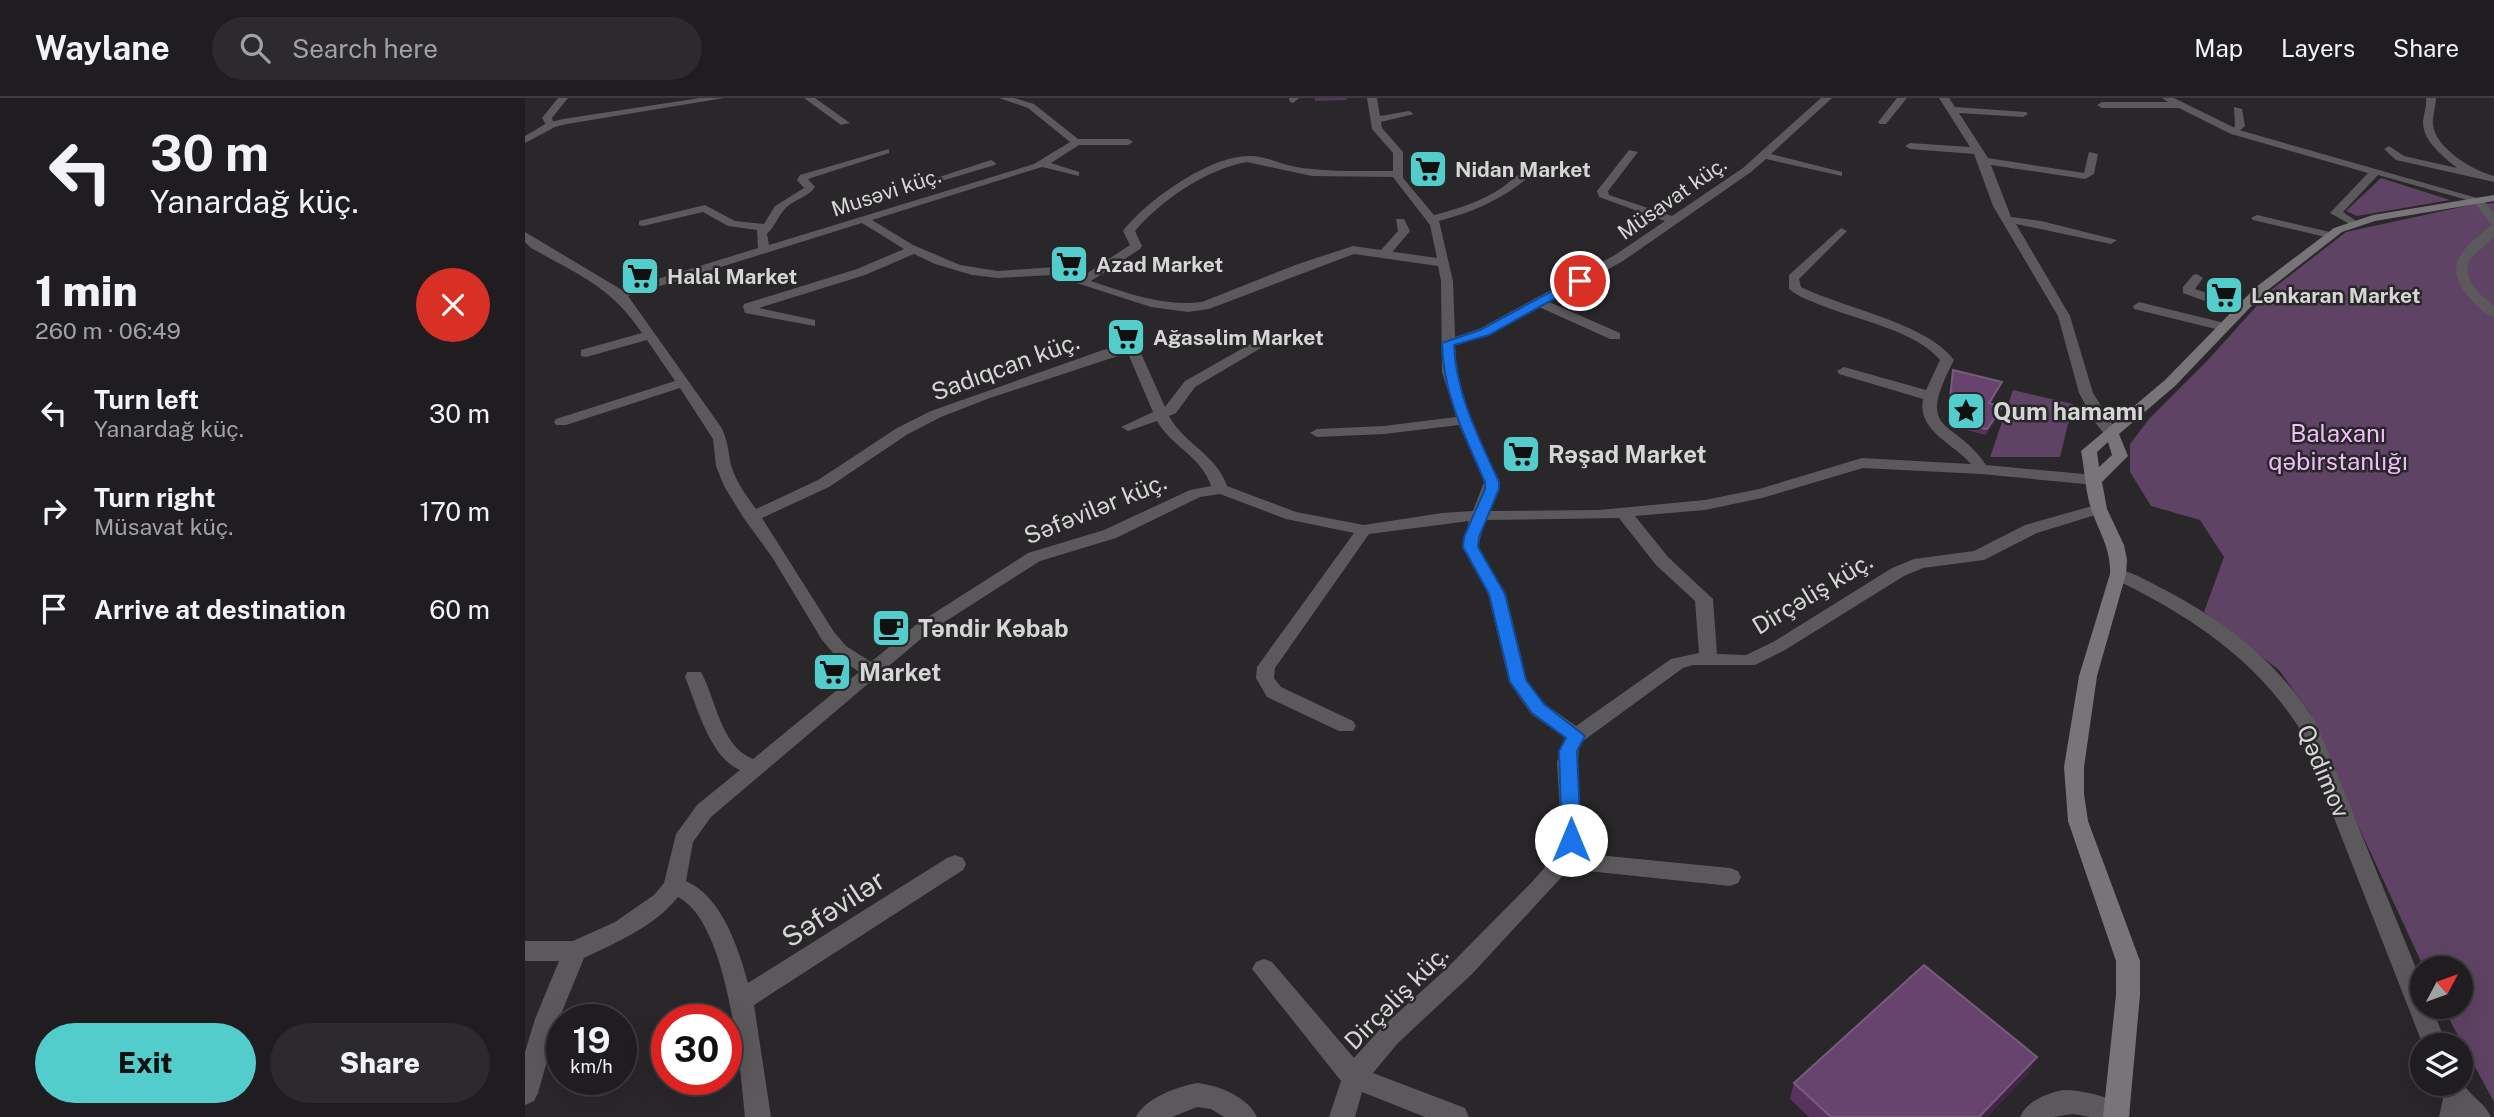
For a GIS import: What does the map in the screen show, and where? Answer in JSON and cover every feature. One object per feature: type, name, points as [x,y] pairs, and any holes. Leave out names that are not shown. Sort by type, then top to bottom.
[{"type":"street","points":[[551,125],[547,118],[563,98]]},
{"type":"street","points":[[525,140],[551,125],[590,116],[719,98]]},
{"type":"street","points":[[809,98],[845,123]]},
{"type":"street","points":[[1003,98],[1031,106],[1076,142],[1128,142]]},
{"type":"street","points":[[1371,98],[1377,129],[1398,152],[1397,174],[1433,219],[1444,263],[1449,372],[1464,420],[1492,482],[1492,489],[1479,516],[1470,547],[1497,594],[1518,682],[1538,709],[1576,736]]},
{"type":"street","points":[[1883,122],[1902,98]]},
{"type":"street","points":[[1220,489],[1241,493],[1292,516],[1364,530],[1422,519],[1624,513],[1735,499],[1863,463],[1981,469],[2095,480],[2120,456],[2120,451],[2086,393],[2064,316],[1994,196],[1981,156],[1944,98]]},
{"type":"street","points":[[2167,98],[2235,132],[2478,200]]},
{"type":"street","points":[[2431,98],[2433,107],[2428,125],[2430,132],[2469,172],[2478,200],[2494,222]]},
{"type":"street","name":"Müsavat küç.","points":[[1448,343],[1474,337],[1541,303],[1619,258],[1731,182],[1823,99]]},
{"type":"street","points":[[2102,105],[2180,106]]},
{"type":"street","points":[[2235,132],[2240,126],[2237,109]]},
{"type":"street","points":[[1953,110],[2023,114]]},
{"type":"street","points":[[1374,120],[1409,114]]},
{"type":"street","name":"Musəvi küç.","points":[[620,295],[865,220],[976,182],[1042,164],[1076,142]]},
{"type":"street","points":[[1910,146],[1981,156],[2085,176],[2089,174],[2093,154]]},
{"type":"street","points":[[2389,149],[2400,158],[2494,179]]},
{"type":"street","points":[[764,250],[761,233],[773,222],[779,208],[808,190],[810,187],[802,180],[804,177],[885,150]]},
{"type":"street","points":[[1633,152],[1602,191],[1605,197],[1675,221]]},
{"type":"street","points":[[1764,155],[1838,174]]},
{"type":"street","points":[[1082,282],[1136,246],[1129,231],[1163,199],[1185,184],[1236,161],[1256,160],[1304,172],[1397,174]]},
{"type":"street","points":[[938,179],[991,163]]},
{"type":"street","points":[[1042,164],[1075,174]]},
{"type":"street","points":[[2469,172],[2494,166]]},
{"type":"street","points":[[963,172],[976,182]]},
{"type":"street","points":[[2353,223],[2336,213],[2375,172]]},
{"type":"street","points":[[1433,219],[1458,213],[1508,192],[1527,173]]},
{"type":"street","points":[[2033,1117],[2045,1106],[2064,1100],[2083,1102],[2116,1116],[2128,995],[2128,961],[2078,821],[2074,767],[2088,676],[2118,574],[2119,560],[2116,545],[2099,509],[2089,451],[2170,383],[2240,309],[2273,279],[2330,235],[2353,223],[2494,198]]},
{"type":"street","points":[[643,223],[705,208],[732,224],[766,228]]},
{"type":"street","points":[[2257,218],[2330,235]]},
{"type":"street","points":[[865,220],[911,251],[973,272],[1011,274],[1055,271],[1059,275],[1127,296],[1189,309],[1204,306],[1341,253],[1366,250],[1444,263]]},
{"type":"street","points":[[2007,220],[2030,222],[2111,240]]},
{"type":"street","points":[[1385,253],[1403,231],[1400,221]]},
{"type":"street","points":[[2494,228],[2490,235],[2462,260],[2459,267],[2465,286],[2494,313]]},
{"type":"street","points":[[1841,231],[1793,278],[1795,289],[1937,347],[1945,354],[1947,360],[1928,406],[1935,424],[1974,457],[1981,469]]},
{"type":"street","points":[[528,243],[620,295],[630,305],[714,426],[720,439],[727,477],[828,636],[840,650],[871,671]]},
{"type":"street","points":[[810,323],[750,310],[749,307],[861,272],[911,251]]},
{"type":"street","points":[[2197,278],[2187,290],[2240,309]]},
{"type":"street","points":[[1541,303],[1615,336]]},
{"type":"street","points":[[2139,306],[2224,327]]},
{"type":"street","points":[[586,354],[649,335]]},
{"type":"street","points":[[1128,427],[1171,410],[1190,384],[1261,342]]},
{"type":"street","name":"Sadıqcan küç.","points":[[751,517],[834,478],[913,425],[1108,353],[1125,350],[1135,354],[1162,415],[1178,439],[1211,465],[1216,472],[1220,489]]},
{"type":"street","points":[[1844,371],[1930,396]]},
{"type":"street","points":[[561,422],[682,383]]},
{"type":"street","points":[[1317,433],[1384,430],[1464,420]]},
{"type":"street","name":"Səfəvilər küç.","points":[[674,886],[683,840],[704,811],[923,628],[1034,558],[1110,534],[1196,493],[1220,489]]},
{"type":"street","name":"Dirçəliş küç.","points":[[1342,1117],[1345,1098],[1354,1077],[1371,1054],[1448,983],[1542,886],[1563,860],[1571,840],[1573,822],[1568,751],[1576,736],[1671,666],[1693,659],[1708,658],[1749,661],[1779,646],[1898,572],[1920,562],[1989,552],[2031,529],[2099,509]]},
{"type":"street","points":[[1624,513],[1657,555],[1704,599],[1708,658]]},
{"type":"street","points":[[1346,726],[1275,692],[1265,678],[1266,667],[1364,530]]},
{"type":"street","name":"Qədimov","points":[[2118,574],[2157,592],[2202,618],[2243,649],[2292,699],[2307,725],[2430,1033]]},
{"type":"street","points":[[694,677],[724,747],[735,760],[756,768]]},
{"type":"street","points":[[1563,860],[1730,877]]},
{"type":"street","name":"Səfəvilər","points":[[742,1000],[955,864]]},
{"type":"street","points":[[525,951],[575,951],[597,942],[648,913],[674,886],[697,896],[731,965],[742,1000],[752,1052],[758,1117]]},
{"type":"street","points":[[525,1093],[547,1018],[575,951]]},
{"type":"street","points":[[1264,969],[1354,1077],[1456,1117]]},
{"type":"street","points":[[1149,1117],[1175,1101],[1198,1093],[1223,1100],[1244,1117]]},
{"type":"street","points":[[2453,1100],[2478,1117]]},
{"type":"green space","points":[[2381,178],[2450,200],[2357,216],[2346,211]]},
{"type":"green space","name":"Balaxanı qəbirstanlığı","points":[[2494,203],[2494,1102],[2473,1063],[2473,1033],[2457,1033],[2449,1019],[2473,1019],[2473,956],[2418,956],[2349,806],[2310,713],[2279,670],[2204,612],[2224,557],[2200,520],[2151,506],[2130,472],[2130,444],[2149,419],[2208,360],[2271,290],[2346,232],[2475,204]]},
{"type":"green space","points":[[2013,390],[2073,404],[2060,457],[1990,457]]},
{"type":"building","points":[[1953,370],[2002,382],[1989,403],[2002,407],[1987,429],[1948,418]]},
{"type":"building","points":[[1924,965],[2037,1057],[1979,1117],[1831,1117],[1794,1083]]},
{"type":"place","name":"Nidan Market","points":[[1428,169]]},
{"type":"place","name":"Azad Market","points":[[1069,264]]},
{"type":"place","name":"Halal Market","points":[[640,276]]},
{"type":"place","name":"Lənkaran Market","points":[[2224,295]]},
{"type":"place","name":"Ağasəlim Market","points":[[1126,337]]},
{"type":"place","name":"Qum hamamı","points":[[1966,411]]},
{"type":"place","name":"Rəşad Market","points":[[1521,454]]},
{"type":"place","name":"Təndir Kəbab","points":[[891,628]]},
{"type":"place","name":"Market","points":[[832,672]]},
{"type":"route","points":[[1571,840],[1573,822],[1568,751],[1576,736],[1538,709],[1518,682],[1497,594],[1470,547],[1471,537],[1492,489],[1492,482],[1464,420],[1449,372],[1448,343],[1485,332],[1580,281]]}]
